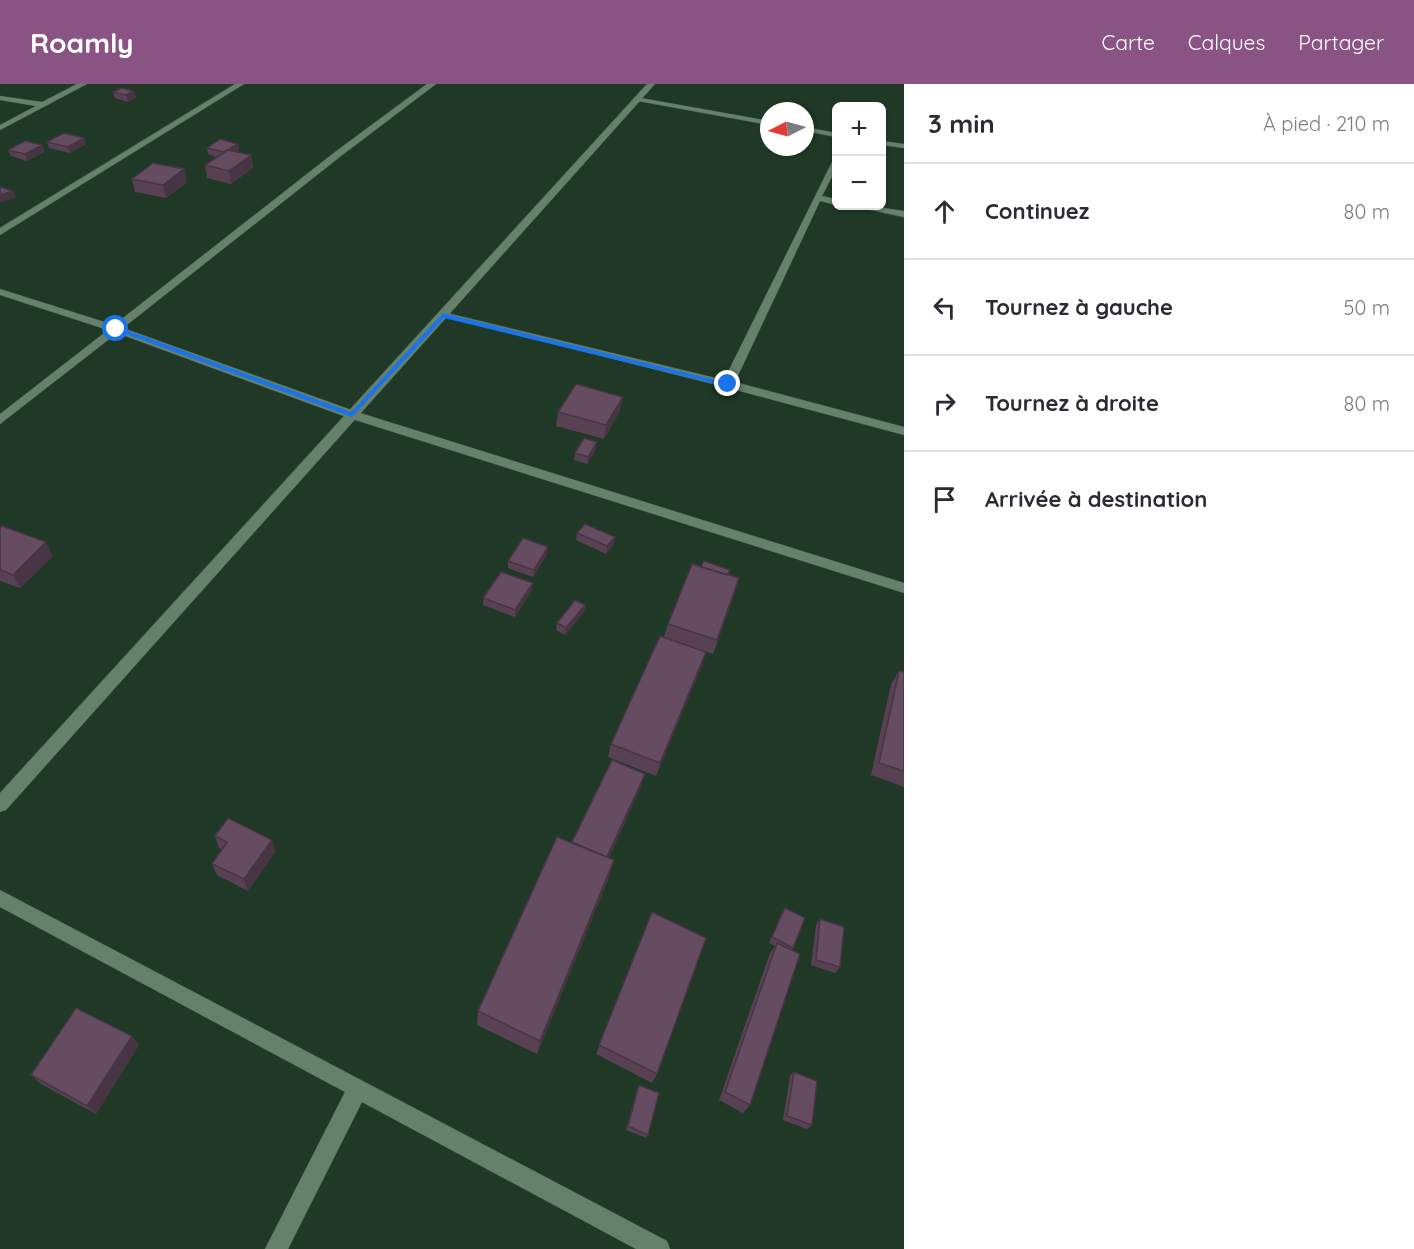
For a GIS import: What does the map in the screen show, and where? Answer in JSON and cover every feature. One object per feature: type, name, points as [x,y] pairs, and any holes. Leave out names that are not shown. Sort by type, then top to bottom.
[{"type":"street","points":[[0,128],[83,84]]},
{"type":"street","points":[[0,232],[240,84]]},
{"type":"street","points":[[0,420],[328,161],[432,84]]},
{"type":"street","points":[[0,805],[651,84]]},
{"type":"street","points":[[0,98],[44,105]]},
{"type":"street","points":[[638,99],[760,121]]},
{"type":"street","points":[[814,131],[832,134]]},
{"type":"street","points":[[886,144],[904,146]]},
{"type":"street","points":[[728,384],[832,171]]},
{"type":"street","points":[[817,198],[832,201]]},
{"type":"street","points":[[880,210],[904,214]]},
{"type":"street","points":[[0,292],[116,329],[352,415],[904,588]]},
{"type":"street","points":[[443,315],[728,384],[904,431]]},
{"type":"street","points":[[0,898],[659,1249]]},
{"type":"street","points":[[276,1249],[358,1088]]},
{"type":"building","points":[[122,88],[134,91],[126,95],[113,92]]},
{"type":"building","points":[[64,133],[84,138],[68,147],[47,142]]},
{"type":"building","points":[[220,139],[238,144],[224,152],[207,148]]},
{"type":"building","points":[[25,141],[42,145],[25,154],[8,150]]},
{"type":"building","points":[[228,150],[251,155],[229,171],[205,165]]},
{"type":"building","points":[[153,163],[184,169],[163,185],[132,179]]},
{"type":"building","points":[[0,187],[13,191],[0,195]]},
{"type":"building","points":[[576,384],[623,397],[606,425],[558,412]]},
{"type":"building","points":[[584,438],[597,442],[588,457],[575,453]]},
{"type":"building","points":[[585,524],[615,537],[607,546],[577,533]]},
{"type":"building","points":[[2,526],[46,542],[13,575],[0,570],[0,528]]},
{"type":"building","points":[[523,538],[548,547],[534,570],[508,561]]},
{"type":"building","points":[[704,561],[730,570],[727,575],[701,567]]},
{"type":"building","points":[[692,564],[739,578],[717,640],[668,624]]},
{"type":"building","points":[[501,572],[533,583],[515,610],[483,598]]},
{"type":"building","points":[[575,600],[585,605],[566,628],[557,623]]},
{"type":"building","points":[[660,636],[706,652],[660,763],[611,744]]},
{"type":"building","points":[[899,671],[904,672],[904,771],[879,763]]},
{"type":"building","points":[[612,760],[645,774],[607,857],[572,842]]},
{"type":"building","points":[[228,818],[272,840],[244,879],[212,864],[227,842],[215,836]]},
{"type":"building","points":[[557,837],[614,860],[540,1041],[478,1011]]},
{"type":"building","points":[[785,908],[805,918],[793,948],[772,937]]},
{"type":"building","points":[[652,912],[706,938],[657,1074],[599,1045]]},
{"type":"building","points":[[820,919],[844,927],[840,967],[816,960]]},
{"type":"building","points":[[777,943],[800,954],[750,1105],[725,1092]]},
{"type":"building","points":[[76,1008],[132,1036],[87,1106],[31,1075]]},
{"type":"building","points":[[794,1072],[817,1081],[812,1125],[787,1116]]},
{"type":"building","points":[[639,1085],[659,1093],[648,1135],[628,1126]]},
{"type":"route","points":[[116,329],[352,415],[443,315],[728,384]]}]
